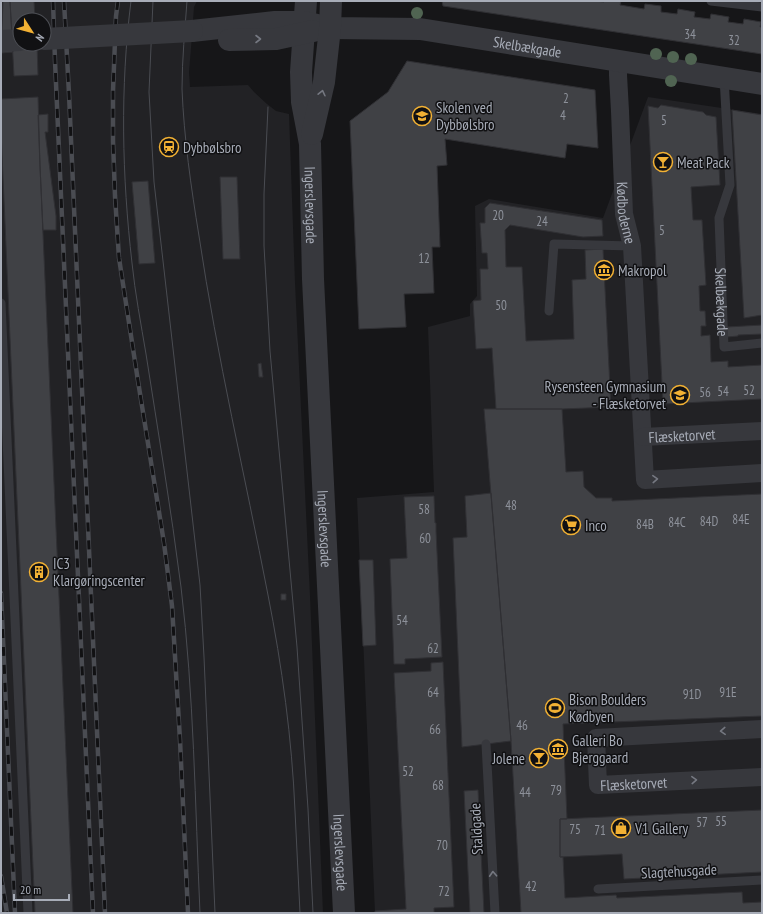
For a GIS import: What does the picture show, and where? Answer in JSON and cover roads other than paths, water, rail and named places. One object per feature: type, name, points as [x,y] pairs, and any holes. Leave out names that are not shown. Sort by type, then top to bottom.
[{"type":"street","name":"Ingerslevsgade","points":[[310,144],[324,82],[330,28],[331,1]]},
{"type":"street","name":"Ingerslevsgade","points":[[305,19],[300,72],[302,102],[310,144],[313,286],[344,913]]},
{"type":"street","points":[[52,39],[192,31],[305,19],[330,28]]},
{"type":"street","name":"Skelbækgade","points":[[330,28],[420,29],[762,84]]},
{"type":"street","points":[[1,41],[12,40]]},
{"type":"street","name":"Kødboderne","points":[[618,61],[624,214],[632,246],[643,437]]},
{"type":"street","name":"Flæsketorvet","points":[[762,431],[643,437],[645,480],[762,474]]},
{"type":"street","name":"Flæsketorvet","points":[[762,729],[596,738],[598,785],[762,777]]},
{"type":"lane","points":[[711,1],[762,8]]},
{"type":"lane","name":"Skelbækgade","points":[[724,77],[730,185],[719,218],[724,347],[762,343]]},
{"type":"lane","points":[[549,312],[554,244],[632,246]]},
{"type":"lane","points":[[1,303],[28,913]]},
{"type":"lane","name":"Staldgade","points":[[486,744],[495,913]]},
{"type":"lane","name":"Slagtehusgade","points":[[598,889],[762,880]]},
{"type":"tram line","points":[[131,1],[127,34],[124,99],[124,165],[126,198],[135,286],[169,499],[181,587],[189,668],[194,750],[200,913]]},
{"type":"tram line","points":[[153,1],[149,92],[154,182],[200,585],[215,913]]},
{"type":"tram line","points":[[187,1],[182,89],[188,162],[214,326],[278,649],[289,730],[294,784],[300,913]]},
{"type":"tram line","points":[[268,107],[264,194],[264,246],[270,351],[297,647],[308,809],[313,913]]},
{"type":"railway","points":[[53,1],[93,913]]},
{"type":"railway","points":[[64,1],[105,913]]},
{"type":"railway","points":[[118,1],[113,91],[113,141],[119,258],[164,543],[172,606],[188,913]]},
{"type":"railway","points":[[1,593],[15,913]]},
{"type":"railway","points":[[1,876],[7,913]]},
{"type":"place","name":"Skolen ved Dybbølsbro","points":[[422,116]]},
{"type":"place","name":"Dybbølsbro","points":[[169,147]]},
{"type":"place","name":"Meat Pack","points":[[663,162]]},
{"type":"place","name":"Makropol","points":[[604,270]]},
{"type":"place","name":"Rysensteen Gymnasium - Flæsketorvet","points":[[680,395]]},
{"type":"place","name":"Inco","points":[[571,525]]},
{"type":"place","name":"IC3 Klargøringscenter","points":[[39,572]]},
{"type":"place","name":"Bison Boulders Kødbyen","points":[[555,708]]},
{"type":"place","name":"Galleri Bo Bjerggaard","points":[[558,749]]},
{"type":"place","name":"Jolene","points":[[539,758]]},
{"type":"place","name":"V1 Gallery","points":[[621,828]]}]
